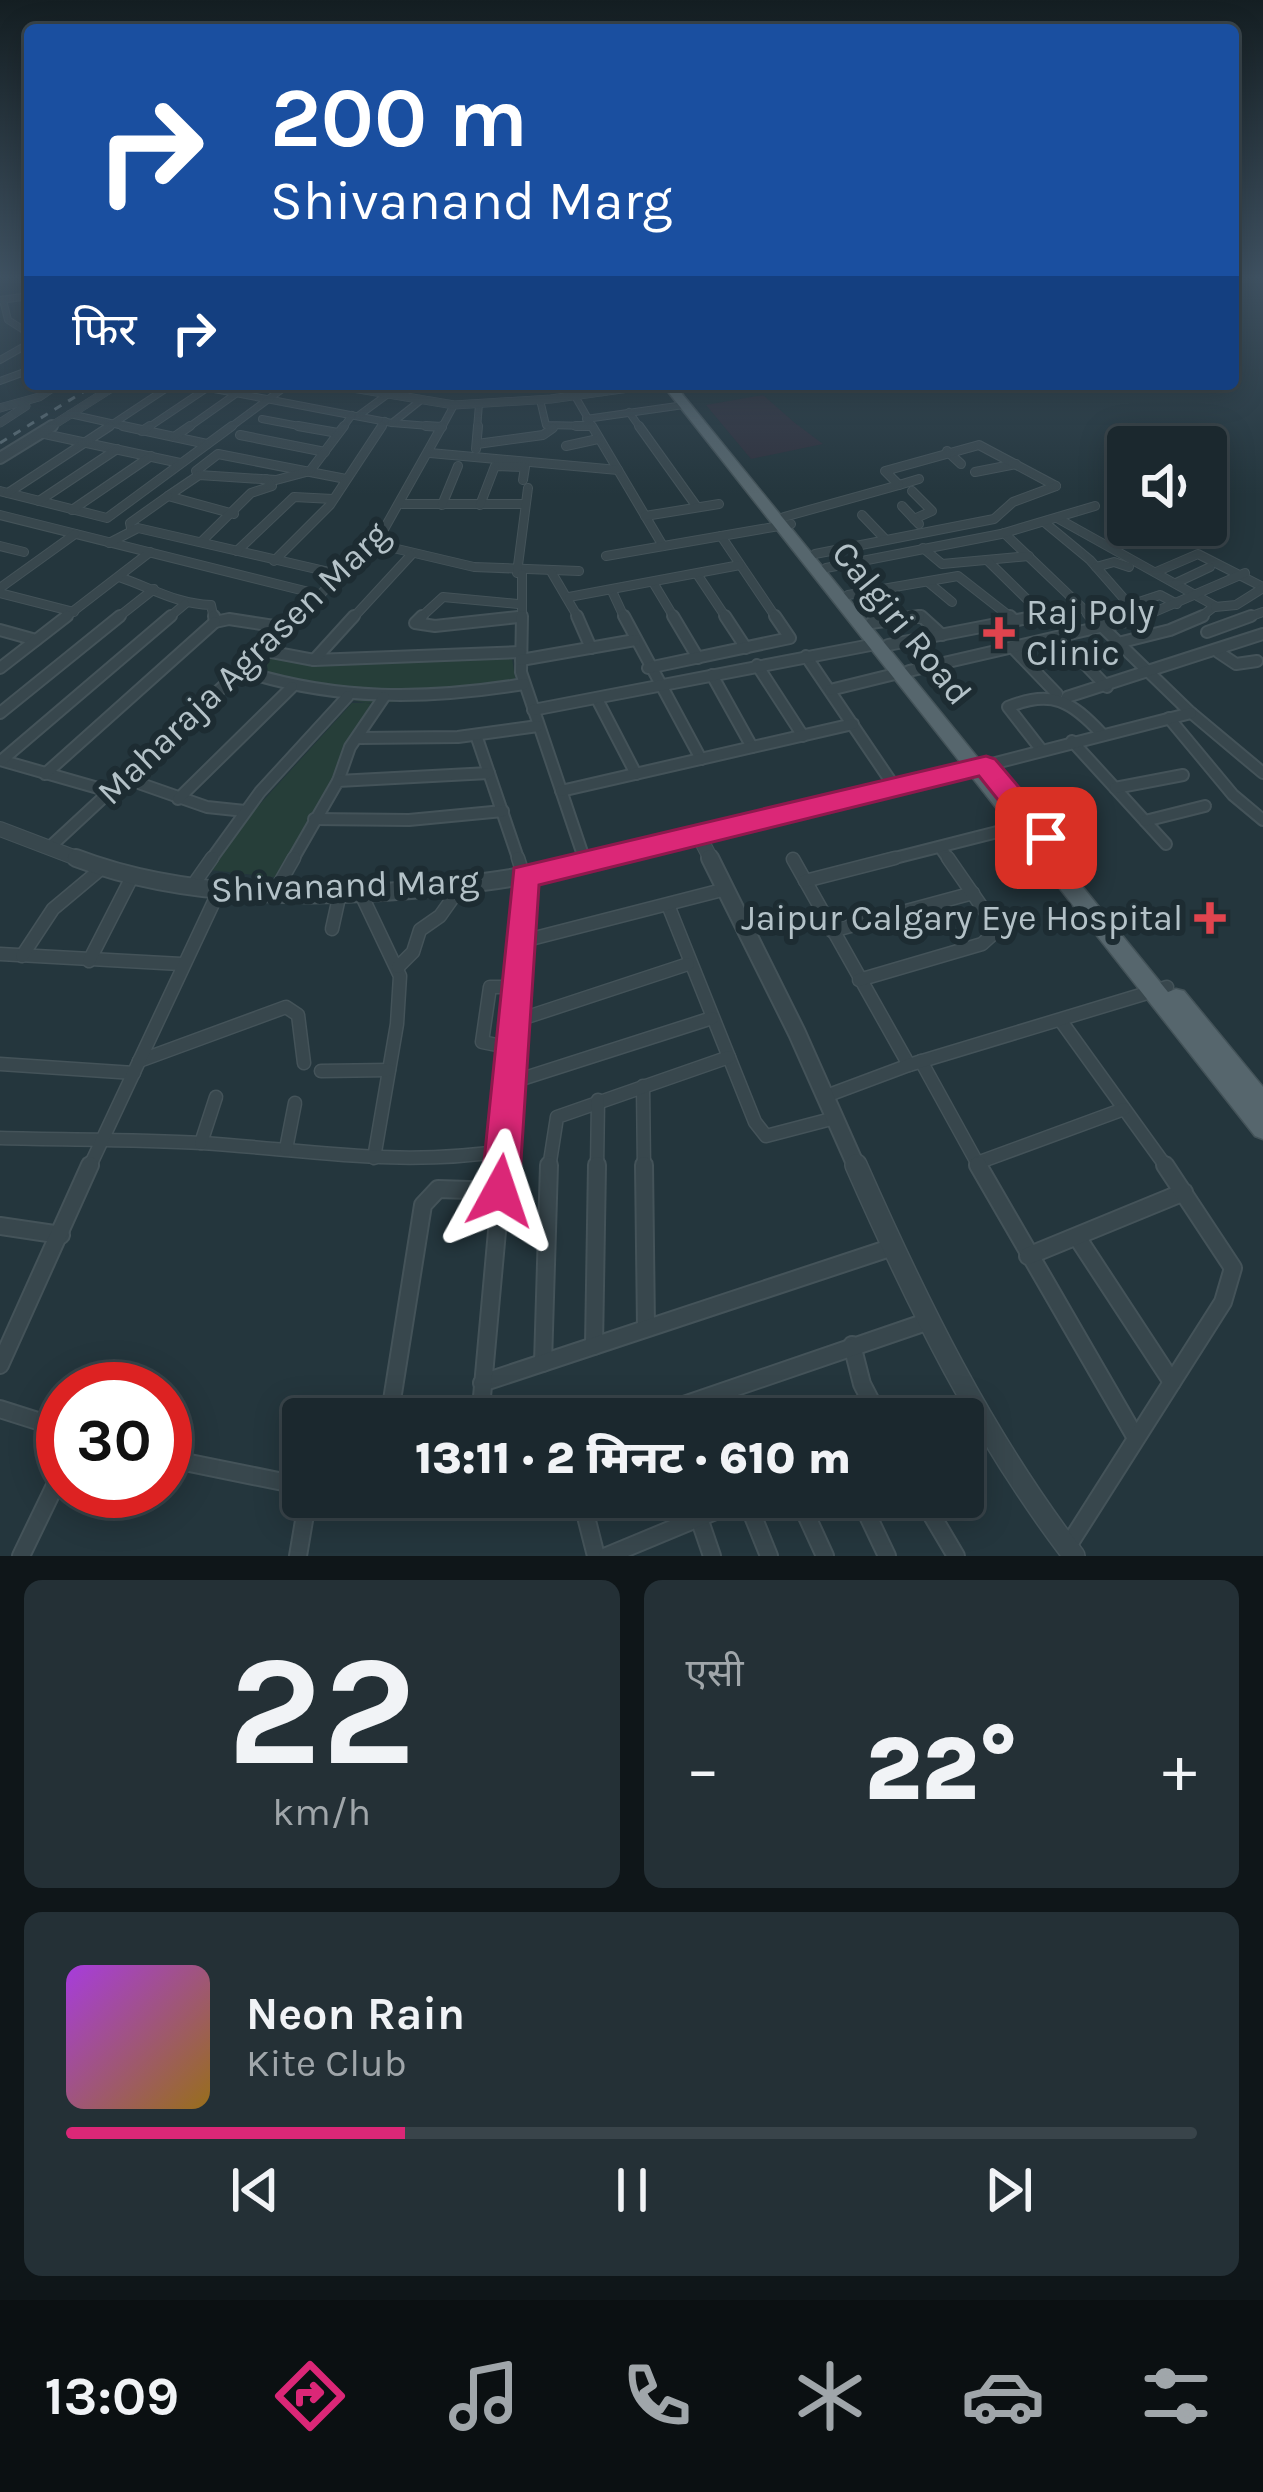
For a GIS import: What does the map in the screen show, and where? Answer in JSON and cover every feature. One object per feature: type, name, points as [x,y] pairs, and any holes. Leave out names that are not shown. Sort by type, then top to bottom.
[{"type":"main road","name":"Calgiri Road","points":[[673,390],[820,561],[871,623],[882,644]]},
{"type":"main road","name":"Calgiri Road","points":[[682,390],[1161,988],[1263,1128]]},
{"type":"main road","name":"Calgiri Road","points":[[981,767],[1021,826],[1263,1106]]},
{"type":"street","points":[[0,359],[14,350]]},
{"type":"street","points":[[2,414],[50,390]]},
{"type":"street","points":[[0,458],[108,390]]},
{"type":"street","points":[[4,492],[164,390]]},
{"type":"street","points":[[142,431],[204,390]]},
{"type":"street","points":[[219,390],[389,422],[442,427]]},
{"type":"street","points":[[0,591],[281,390]]},
{"type":"street","points":[[370,390],[454,405],[540,400],[601,390]]},
{"type":"street","points":[[174,437],[237,393]]},
{"type":"street","points":[[131,528],[130,523],[199,475],[266,479],[306,471],[355,416],[388,394]]},
{"type":"street","points":[[575,396],[663,546]]},
{"type":"street","points":[[274,561],[307,532],[389,422],[421,400]]},
{"type":"street","points":[[540,400],[543,420],[553,428]]},
{"type":"street","points":[[475,458],[479,404]]},
{"type":"street","points":[[373,405],[406,412]]},
{"type":"street","name":"Maharaja Agrasen Marg","points":[[51,846],[372,543],[402,504],[454,405]]},
{"type":"street","points":[[541,445],[553,428],[684,405]]},
{"type":"street","points":[[628,412],[697,507]]},
{"type":"street","points":[[70,414],[207,444]]},
{"type":"street","points":[[262,419],[338,433]]},
{"type":"street","points":[[40,433],[180,463]]},
{"type":"street","points":[[240,435],[325,452]]},
{"type":"street","points":[[566,446],[598,439]]},
{"type":"street","points":[[504,441],[511,461]]},
{"type":"street","points":[[477,444],[541,445]]},
{"type":"street","points":[[541,445],[548,465]]},
{"type":"street","points":[[820,561],[885,539],[994,519],[1013,502],[1057,486],[979,445],[885,471],[898,485]]},
{"type":"street","points":[[39,501],[118,449]]},
{"type":"street","points":[[947,451],[962,464]]},
{"type":"street","points":[[430,453],[618,470]]},
{"type":"street","points":[[199,475],[196,471],[218,454],[346,479]]},
{"type":"street","points":[[72,510],[151,456]]},
{"type":"street","points":[[975,472],[1019,464]]},
{"type":"street","points":[[442,505],[458,466]]},
{"type":"street","points":[[480,505],[496,466],[525,467],[518,610],[524,684],[586,863]]},
{"type":"street","points":[[201,542],[251,493],[272,486],[266,479]]},
{"type":"street","points":[[607,556],[786,522],[919,479]]},
{"type":"street","points":[[912,491],[932,511],[914,519]]},
{"type":"street","points":[[4,492],[107,518]]},
{"type":"street","points":[[168,496],[234,514]]},
{"type":"street","points":[[237,551],[295,497],[333,499]]},
{"type":"street","points":[[402,504],[524,504]]},
{"type":"street","points":[[645,516],[719,504]]},
{"type":"street","points":[[902,506],[926,531]]},
{"type":"street","points":[[820,561],[1004,533],[1095,506]]},
{"type":"street","points":[[0,515],[321,595]]},
{"type":"street","points":[[862,515],[885,539]]},
{"type":"street","points":[[1057,518],[1215,607]]},
{"type":"street","points":[[1044,522],[1096,567],[1140,617]]},
{"type":"street","points":[[109,543],[131,528],[338,574]]},
{"type":"street","points":[[1004,533],[1192,713],[1263,773]]},
{"type":"street","points":[[648,668],[790,638],[721,536]]},
{"type":"street","points":[[372,543],[411,556],[519,574],[578,571]]},
{"type":"street","points":[[923,548],[942,564],[1029,556]]},
{"type":"street","points":[[3,549],[24,552]]},
{"type":"street","points":[[0,668],[150,553]]},
{"type":"street","points":[[1118,643],[1156,636],[1204,617],[1215,607],[1236,605],[1263,587],[1198,554],[1156,572]]},
{"type":"street","points":[[314,661],[411,556]]},
{"type":"street","points":[[989,562],[1045,616]]},
{"type":"street","points":[[1096,567],[1119,562],[1129,567]]},
{"type":"street","points":[[569,597],[740,566]]},
{"type":"street","points":[[1176,583],[1210,567]]},
{"type":"street","points":[[552,573],[569,597],[591,648]]},
{"type":"street","points":[[697,574],[746,648]]},
{"type":"street","points":[[830,691],[1103,629],[1198,596],[1243,574]]},
{"type":"street","points":[[119,577],[154,589],[166,600],[212,605],[215,622]]},
{"type":"street","points":[[848,595],[967,579],[1015,622]]},
{"type":"street","points":[[928,582],[952,602]]},
{"type":"street","points":[[654,584],[698,658]]},
{"type":"street","points":[[0,713],[154,589]]},
{"type":"street","points":[[0,591],[74,612]]},
{"type":"street","points":[[612,591],[648,668],[701,759]]},
{"type":"street","points":[[1130,605],[1160,595],[1177,604]]},
{"type":"street","points":[[443,597],[518,610],[435,626],[415,623],[443,597]]},
{"type":"street","points":[[1,760],[185,604]]},
{"type":"street","points":[[533,710],[806,656],[1114,607]]},
{"type":"street","points":[[1207,632],[1263,612]]},
{"type":"street","points":[[871,623],[921,616],[942,634]]},
{"type":"street","points":[[1242,621],[1263,634]]},
{"type":"street","points":[[45,774],[215,622],[287,628]]},
{"type":"street","points":[[0,629],[36,640]]},
{"type":"street","points":[[1040,748],[1008,707],[1107,687],[1263,634]]},
{"type":"street","points":[[1060,638],[1107,687]]},
{"type":"street","points":[[261,650],[314,661],[521,656],[635,640]]},
{"type":"street","points":[[1012,647],[1102,734]]},
{"type":"street","points":[[1218,652],[1236,664],[1257,661]]},
{"type":"street","points":[[806,656],[896,789]]},
{"type":"street","points":[[758,665],[803,736]]},
{"type":"street","points":[[240,670],[292,687],[348,696],[474,693],[524,684]]},
{"type":"street","points":[[712,675],[752,747]]},
{"type":"street","points":[[178,799],[292,687]]},
{"type":"street","points":[[190,888],[245,811],[348,696]]},
{"type":"street","points":[[274,893],[338,781],[350,747],[384,697]]},
{"type":"street","points":[[597,699],[636,774]]},
{"type":"street","points":[[981,767],[1040,748],[1192,713]]},
{"type":"street","points":[[1168,718],[1233,795],[1262,821]]},
{"type":"street","points":[[561,790],[853,724]]},
{"type":"street","points":[[360,738],[476,735],[538,726]]},
{"type":"street","points":[[476,735],[524,877],[523,941],[481,1398]]},
{"type":"street","points":[[1072,741],[1166,844]]},
{"type":"street","points":[[1,760],[112,793]]},
{"type":"street","name":"Shivanand Marg","points":[[0,829],[102,868],[218,893],[360,892],[524,877],[981,767]]},
{"type":"street","points":[[338,781],[489,772]]},
{"type":"street","points":[[1115,788],[1183,775]]},
{"type":"street","points":[[127,779],[178,799],[245,811]]},
{"type":"street","points":[[1145,821],[1205,806]]},
{"type":"street","points":[[314,819],[409,820],[503,811]]},
{"type":"street","points":[[805,881],[1021,826]]},
{"type":"street","points":[[699,836],[826,1096],[892,1247],[1012,1468],[1071,1552],[1136,1438],[1223,1302],[1233,1268],[1061,1021]]},
{"type":"street","points":[[859,980],[982,944],[993,934],[993,922],[940,848]]},
{"type":"street","points":[[793,859],[859,980],[977,1162],[1136,1438]]},
{"type":"street","points":[[22,956],[53,909],[102,868]]},
{"type":"street","points":[[88,961],[134,875]]},
{"type":"street","points":[[398,967],[413,952],[420,930],[440,916],[462,885]]},
{"type":"street","points":[[523,941],[726,890]]},
{"type":"street","points":[[332,929],[340,892]]},
{"type":"street","points":[[360,892],[398,967],[397,1024],[374,1158]]},
{"type":"street","points":[[0,1365],[181,964],[218,893]]},
{"type":"street","points":[[832,932],[973,893]]},
{"type":"street","points":[[668,904],[688,964],[755,1122],[766,1136],[835,1118]]},
{"type":"street","points":[[0,954],[181,964]]},
{"type":"street","points":[[515,1021],[688,964]]},
{"type":"street","points":[[512,1048],[488,1046],[482,1034],[490,987],[518,987]]},
{"type":"street","points":[[826,1096],[915,1062],[1161,988]]},
{"type":"street","points":[[0,1064],[137,1067],[286,1007],[298,1015],[304,1063]]},
{"type":"street","points":[[508,1083],[712,1018]]},
{"type":"street","points":[[543,1364],[557,1117],[729,1057]]},
{"type":"street","points":[[321,1071],[389,1070]]},
{"type":"street","points":[[643,1086],[646,1327]]},
{"type":"street","points":[[201,1143],[216,1097]]},
{"type":"street","points":[[593,1346],[598,1100]]},
{"type":"street","points":[[286,1149],[295,1103]]},
{"type":"street","points":[[977,1162],[1058,1137],[1124,1109]]},
{"type":"street","points":[[0,1138],[201,1143],[438,1161],[504,1151]]},
{"type":"street","points":[[392,1398],[423,1205],[438,1189],[500,1191]]},
{"type":"street","points":[[1028,1256],[1184,1192]]},
{"type":"street","points":[[0,1226],[61,1235]]},
{"type":"street","points":[[1077,1237],[1172,1382]]},
{"type":"street","points":[[482,1383],[892,1247]]},
{"type":"street","points":[[702,1398],[932,1320]]},
{"type":"street","points":[[852,1345],[869,1398]]},
{"type":"street","points":[[0,1409],[36,1420]]},
{"type":"street","points":[[192,1463],[282,1482]]},
{"type":"street","points":[[21,1556],[39,1518]]},
{"type":"street","points":[[298,1556],[304,1518]]},
{"type":"street","points":[[586,1518],[596,1556]]},
{"type":"street","points":[[607,1556],[648,1548],[699,1518],[712,1556]]},
{"type":"street","points":[[755,1518],[769,1556]]},
{"type":"street","points":[[808,1518],[825,1556]]},
{"type":"street","points":[[869,1518],[887,1556]]},
{"type":"street","points":[[933,1518],[956,1556]]},
{"type":"shaded area","points":[[763,395],[823,444],[751,459],[706,405]]},
{"type":"green space","points":[[264,650],[314,662],[511,652],[517,689],[431,701],[366,703],[382,706],[279,878],[201,869],[352,703],[365,703],[237,675]]},
{"type":"railway","points":[[0,443],[86,390]]},
{"type":"place","name":"Raj Poly Clinic","points":[[999,633]]},
{"type":"place","name":"Jaipur Calgary Eye Hospital","points":[[1210,918]]},
{"type":"route","points":[[500,1191],[525,921],[524,877],[986,765],[1046,838]]}]
